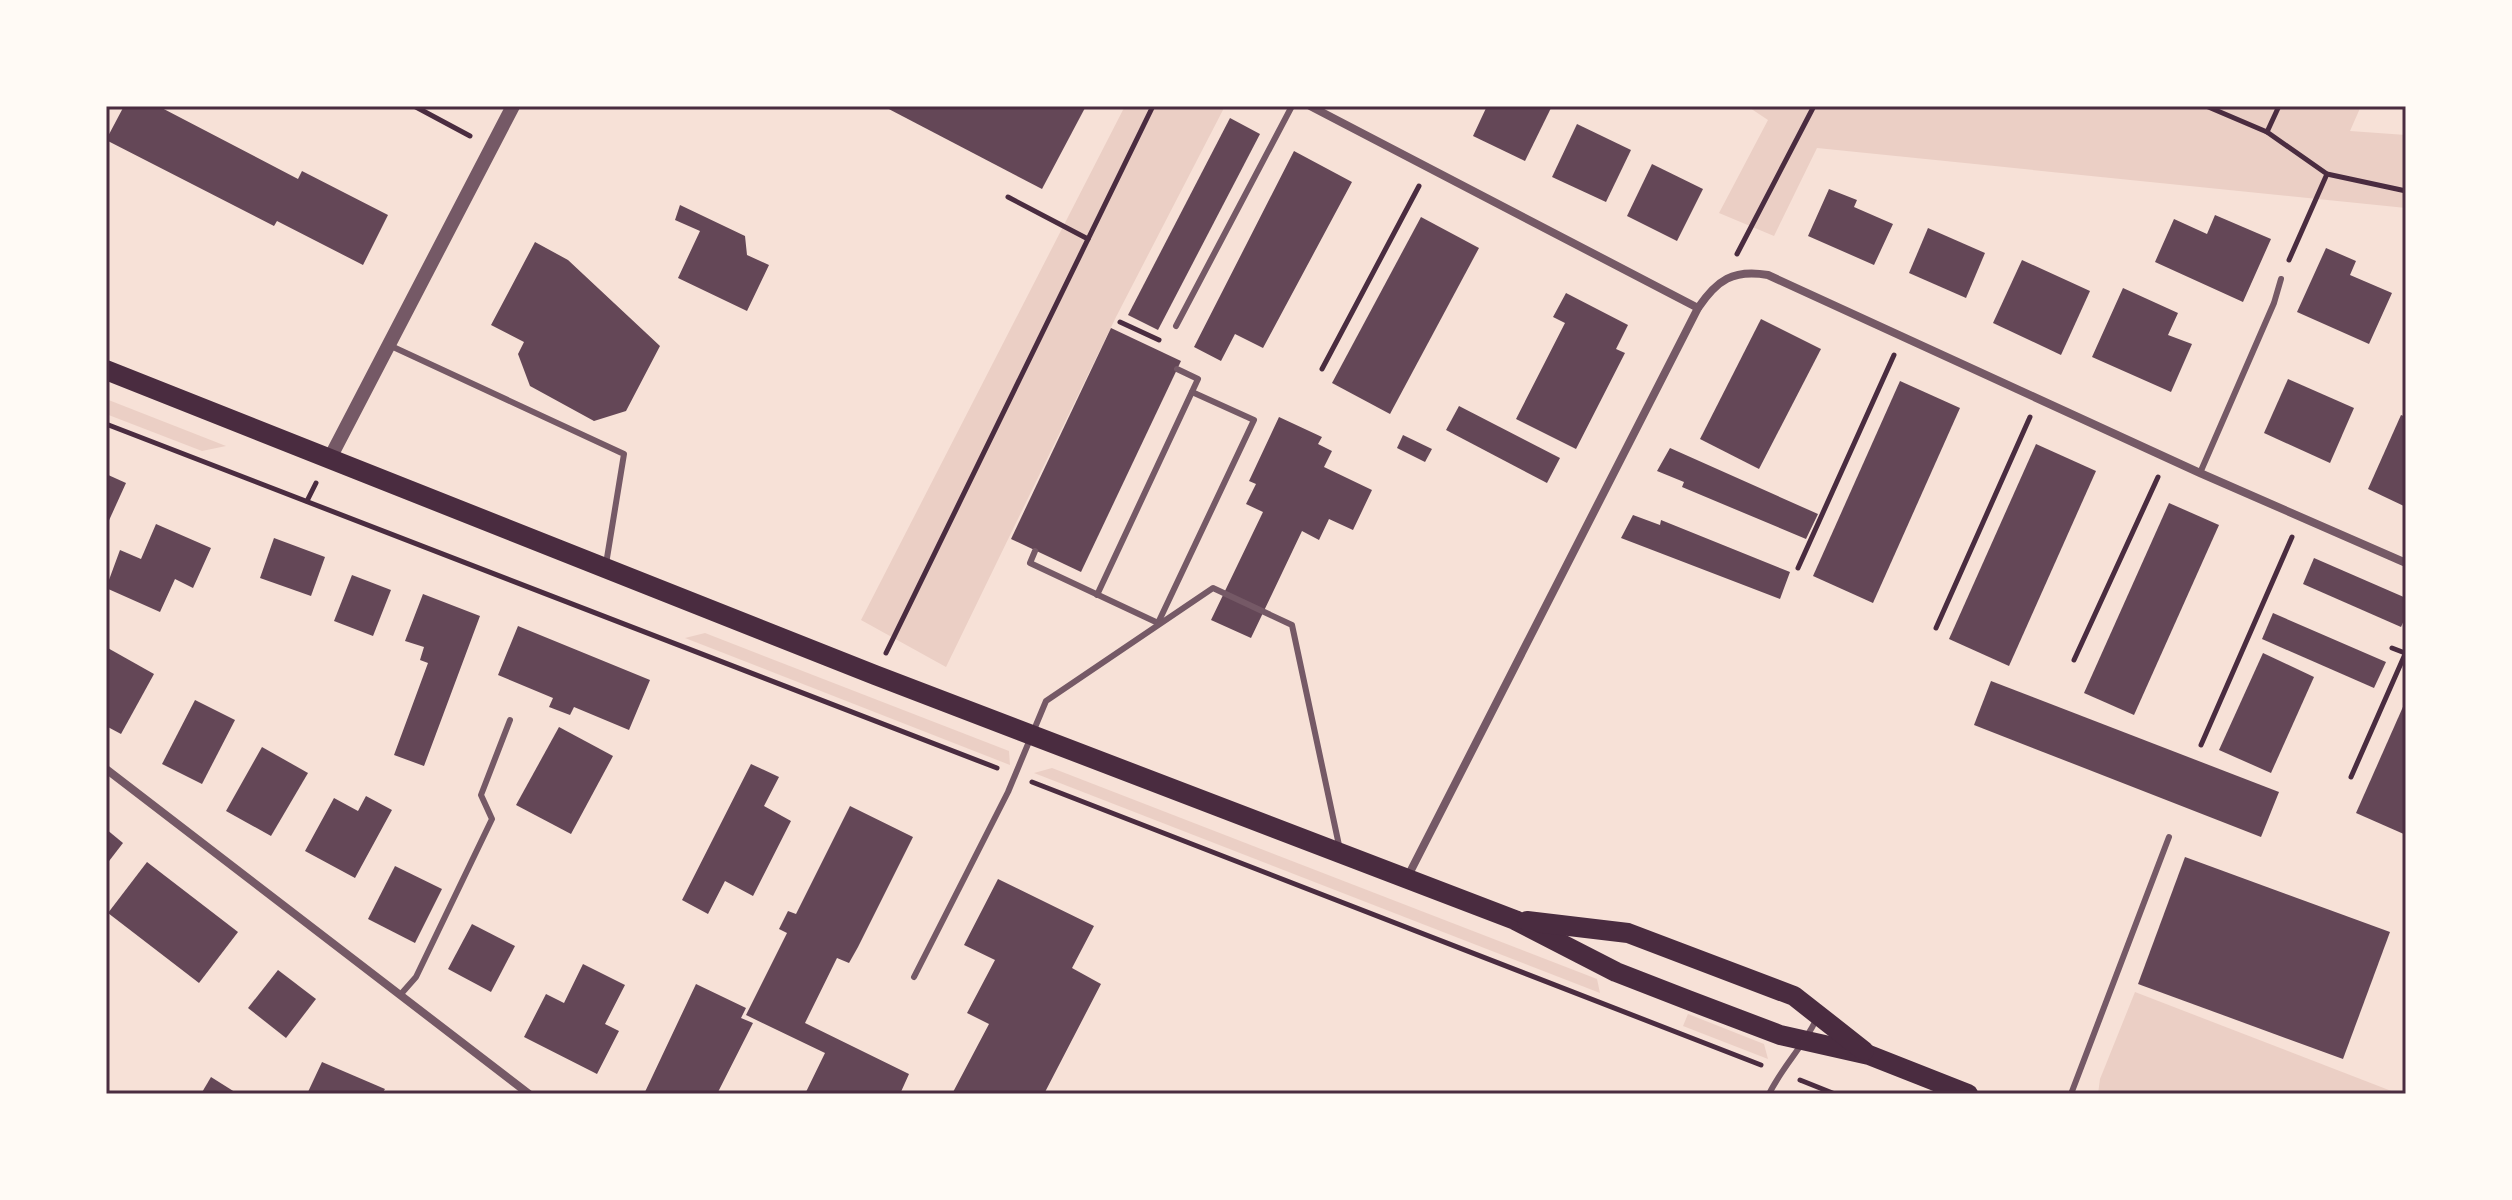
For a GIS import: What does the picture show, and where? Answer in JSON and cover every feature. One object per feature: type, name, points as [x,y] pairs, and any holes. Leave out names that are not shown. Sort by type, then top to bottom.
[{"type":"main road","points":[[106,370],[875,675],[1515,920],[1616,972],[1780,1035],[1869,1055],[1968,1094]]},
{"type":"main road","points":[[1515,920],[1628,933],[1794,996],[1869,1055]]},
{"type":"street","points":[[330,458],[513,106]]},
{"type":"street","points":[[1310,106],[1698,308]]},
{"type":"street","points":[[1407,878],[1698,308],[1711,289],[1726,276],[1745,271],[1768,275],[2200,473],[2406,563]]},
{"type":"street","points":[[106,769],[529,1094]]},
{"type":"lane","points":[[1176,326],[1292,106]]},
{"type":"lane","points":[[2200,473],[2274,303],[2281,279]]},
{"type":"lane","points":[[390,346],[624,454],[605,567]]},
{"type":"lane","points":[[1097,595],[1198,379],[1177,369]]},
{"type":"lane","points":[[1158,623],[1254,420],[1192,392]]},
{"type":"lane","points":[[1035,551],[1030,563],[1158,623]]},
{"type":"lane","points":[[914,977],[1014,774],[1046,701],[1213,588],[1292,625],[1341,853]]},
{"type":"lane","points":[[401,994],[416,977],[492,819],[481,795],[510,720]]},
{"type":"lane","points":[[2071,1094],[2169,837]]},
{"type":"lane","points":[[1769,1094],[1780,1072],[1806,1042],[1818,1016]]},
{"type":"path","points":[[414,106],[491,147]]},
{"type":"path","points":[[875,675],[1153,106]]},
{"type":"path","points":[[1726,276],[1814,106]]},
{"type":"path","points":[[2206,106],[2267,132],[2327,174],[2406,191]]},
{"type":"path","points":[[2267,132],[2279,106]]},
{"type":"path","points":[[1322,369],[1428,168]]},
{"type":"path","points":[[2281,279],[2327,174]]},
{"type":"path","points":[[1008,197],[1088,239]]},
{"type":"path","points":[[1798,568],[1902,336]]},
{"type":"path","points":[[1936,628],[2039,398]]},
{"type":"path","points":[[106,424],[1835,1094]]},
{"type":"path","points":[[2074,660],[2167,458]]},
{"type":"path","points":[[2201,745],[2301,518]]},
{"type":"path","points":[[2351,777],[2406,652],[2392,648]]},
{"type":"shaded area","points":[[1125,106],[1225,106],[1116,317],[946,667],[861,620]]},
{"type":"shaded area","points":[[1747,106],[2361,106],[2350,131],[2406,135],[2406,208],[1817,148],[1774,236],[1719,213],[1768,120]]},
{"type":"shaded area","points":[[106,399],[226,446],[202,451],[106,414]]},
{"type":"shaded area","points":[[705,633],[1009,751],[1010,765],[685,638]]},
{"type":"shaded area","points":[[1052,768],[1597,979],[1600,993],[1034,773]]},
{"type":"shaded area","points":[[2135,992],[2394,1092],[2098,1094],[2100,1079]]},
{"type":"shaded area","points":[[1688,1014],[1764,1044],[1768,1059],[1683,1026]]},
{"type":"building","points":[[124,106],[158,106],[298,179],[302,171],[388,215],[363,265],[277,221],[274,226],[106,140]]},
{"type":"building","points":[[883,106],[1086,106],[1042,189]]},
{"type":"building","points":[[1487,106],[1551,108],[1525,161],[1473,136]]},
{"type":"building","points":[[1230,118],[1260,134],[1158,330],[1128,315]]},
{"type":"building","points":[[1577,124],[1631,150],[1606,202],[1552,177]]},
{"type":"building","points":[[1294,151],[1352,182],[1263,348],[1235,334],[1221,361],[1194,347]]},
{"type":"building","points":[[1652,164],[1703,189],[1677,241],[1627,216]]},
{"type":"building","points":[[1829,189],[1857,200],[1854,207],[1893,224],[1874,265],[1808,236]]},
{"type":"building","points":[[680,205],[745,236],[747,255],[769,265],[747,311],[678,278],[700,231],[675,220]]},
{"type":"building","points":[[2215,215],[2271,239],[2243,302],[2155,262],[2174,219],[2207,234]]},
{"type":"building","points":[[1421,217],[1479,248],[1390,414],[1332,383]]},
{"type":"building","points":[[1928,228],[1985,253],[1966,298],[1909,273]]},
{"type":"building","points":[[535,242],[568,260],[660,346],[626,411],[594,421],[530,386],[518,354],[524,342],[491,325]]},
{"type":"building","points":[[2326,248],[2356,261],[2350,275],[2392,293],[2369,344],[2297,312]]},
{"type":"building","points":[[2022,260],[2090,291],[2061,355],[1993,323]]},
{"type":"building","points":[[2123,288],[2178,313],[2168,335],[2192,344],[2171,392],[2092,357]]},
{"type":"building","points":[[1566,293],[1628,325],[1616,349],[1625,353],[1576,449],[1516,419],[1565,323],[1553,317]]},
{"type":"building","points":[[1761,319],[1821,349],[1759,469],[1700,439]]},
{"type":"building","points":[[1111,328],[1181,361],[1081,572],[1011,539]]},
{"type":"building","points":[[2288,379],[2354,408],[2330,463],[2264,433]]},
{"type":"building","points":[[1900,381],[1960,408],[1873,603],[1813,576]]},
{"type":"building","points":[[1459,406],[1560,458],[1547,483],[1446,430]]},
{"type":"building","points":[[2401,415],[2406,417],[2406,507],[2368,489]]},
{"type":"building","points":[[1279,417],[1322,437],[1318,444],[1332,451],[1324,467],[1372,490],[1353,530],[1329,519],[1319,540],[1302,531],[1251,638],[1211,620],[1263,512],[1246,504],[1256,484],[1249,481]]},
{"type":"building","points":[[1403,435],[1432,449],[1425,462],[1397,448]]},
{"type":"building","points":[[2036,444],[2096,471],[2009,666],[1949,639]]},
{"type":"building","points":[[1670,448],[1818,514],[1806,539],[1682,487],[1684,482],[1657,471]]},
{"type":"building","points":[[106,474],[126,483],[106,527]]},
{"type":"building","points":[[2169,503],[2219,525],[2134,715],[2084,693]]},
{"type":"building","points":[[1633,515],[1660,525],[1661,520],[1790,572],[1780,599],[1621,538]]},
{"type":"building","points":[[156,524],[211,548],[193,588],[175,579],[160,612],[106,588],[120,550],[141,559]]},
{"type":"building","points":[[274,538],[325,557],[311,596],[260,578]]},
{"type":"building","points":[[2314,558],[2406,598],[2406,616],[2401,627],[2303,584]]},
{"type":"building","points":[[352,575],[391,590],[373,636],[334,621]]},
{"type":"building","points":[[423,594],[480,616],[424,766],[394,755],[428,663],[420,660],[424,647],[405,641]]},
{"type":"building","points":[[2273,613],[2386,662],[2374,688],[2262,639]]},
{"type":"building","points":[[518,626],[650,680],[629,730],[574,707],[570,715],[549,707],[553,698],[498,675]]},
{"type":"building","points":[[106,647],[154,674],[121,734],[106,726]]},
{"type":"building","points":[[2263,653],[2314,677],[2271,773],[2219,750]]},
{"type":"building","points":[[1991,681],[2279,792],[2261,837],[1974,725]]},
{"type":"building","points":[[195,700],[235,720],[202,784],[162,764]]},
{"type":"building","points":[[2406,700],[2406,835],[2356,813]]},
{"type":"building","points":[[559,727],[613,756],[571,834],[516,805]]},
{"type":"building","points":[[262,747],[308,773],[271,836],[226,811]]},
{"type":"building","points":[[751,764],[779,777],[764,806],[791,821],[753,896],[725,881],[708,914],[682,900]]},
{"type":"building","points":[[366,796],[392,810],[355,878],[305,851],[334,798],[358,811]]},
{"type":"building","points":[[850,806],[913,837],[849,963],[837,958],[805,1023],[909,1074],[900,1094],[805,1094],[825,1053],[746,1015],[787,933],[779,929],[788,911],[796,914]]},
{"type":"building","points":[[106,829],[123,843],[106,865]]},
{"type":"building","points":[[2185,857],[2390,932],[2343,1059],[2138,984]]},
{"type":"building","points":[[147,862],[238,932],[199,983],[108,913]]},
{"type":"building","points":[[395,866],[442,889],[415,943],[368,919]]},
{"type":"building","points":[[998,879],[1094,926],[1072,968],[1101,984],[1044,1094],[952,1094],[989,1024],[967,1013],[995,960],[964,945]]},
{"type":"building","points":[[472,924],[515,946],[491,992],[448,969]]},
{"type":"building","points":[[583,964],[625,985],[605,1024],[619,1031],[597,1074],[524,1037],[546,994],[564,1003]]},
{"type":"building","points":[[278,970],[316,999],[286,1038],[248,1008]]},
{"type":"building","points":[[696,984],[746,1008],[741,1018],[753,1023],[717,1094],[644,1094]]},
{"type":"building","points":[[322,1062],[385,1089],[382,1094],[307,1094]]},
{"type":"building","points":[[211,1077],[238,1094],[201,1094]]}]
